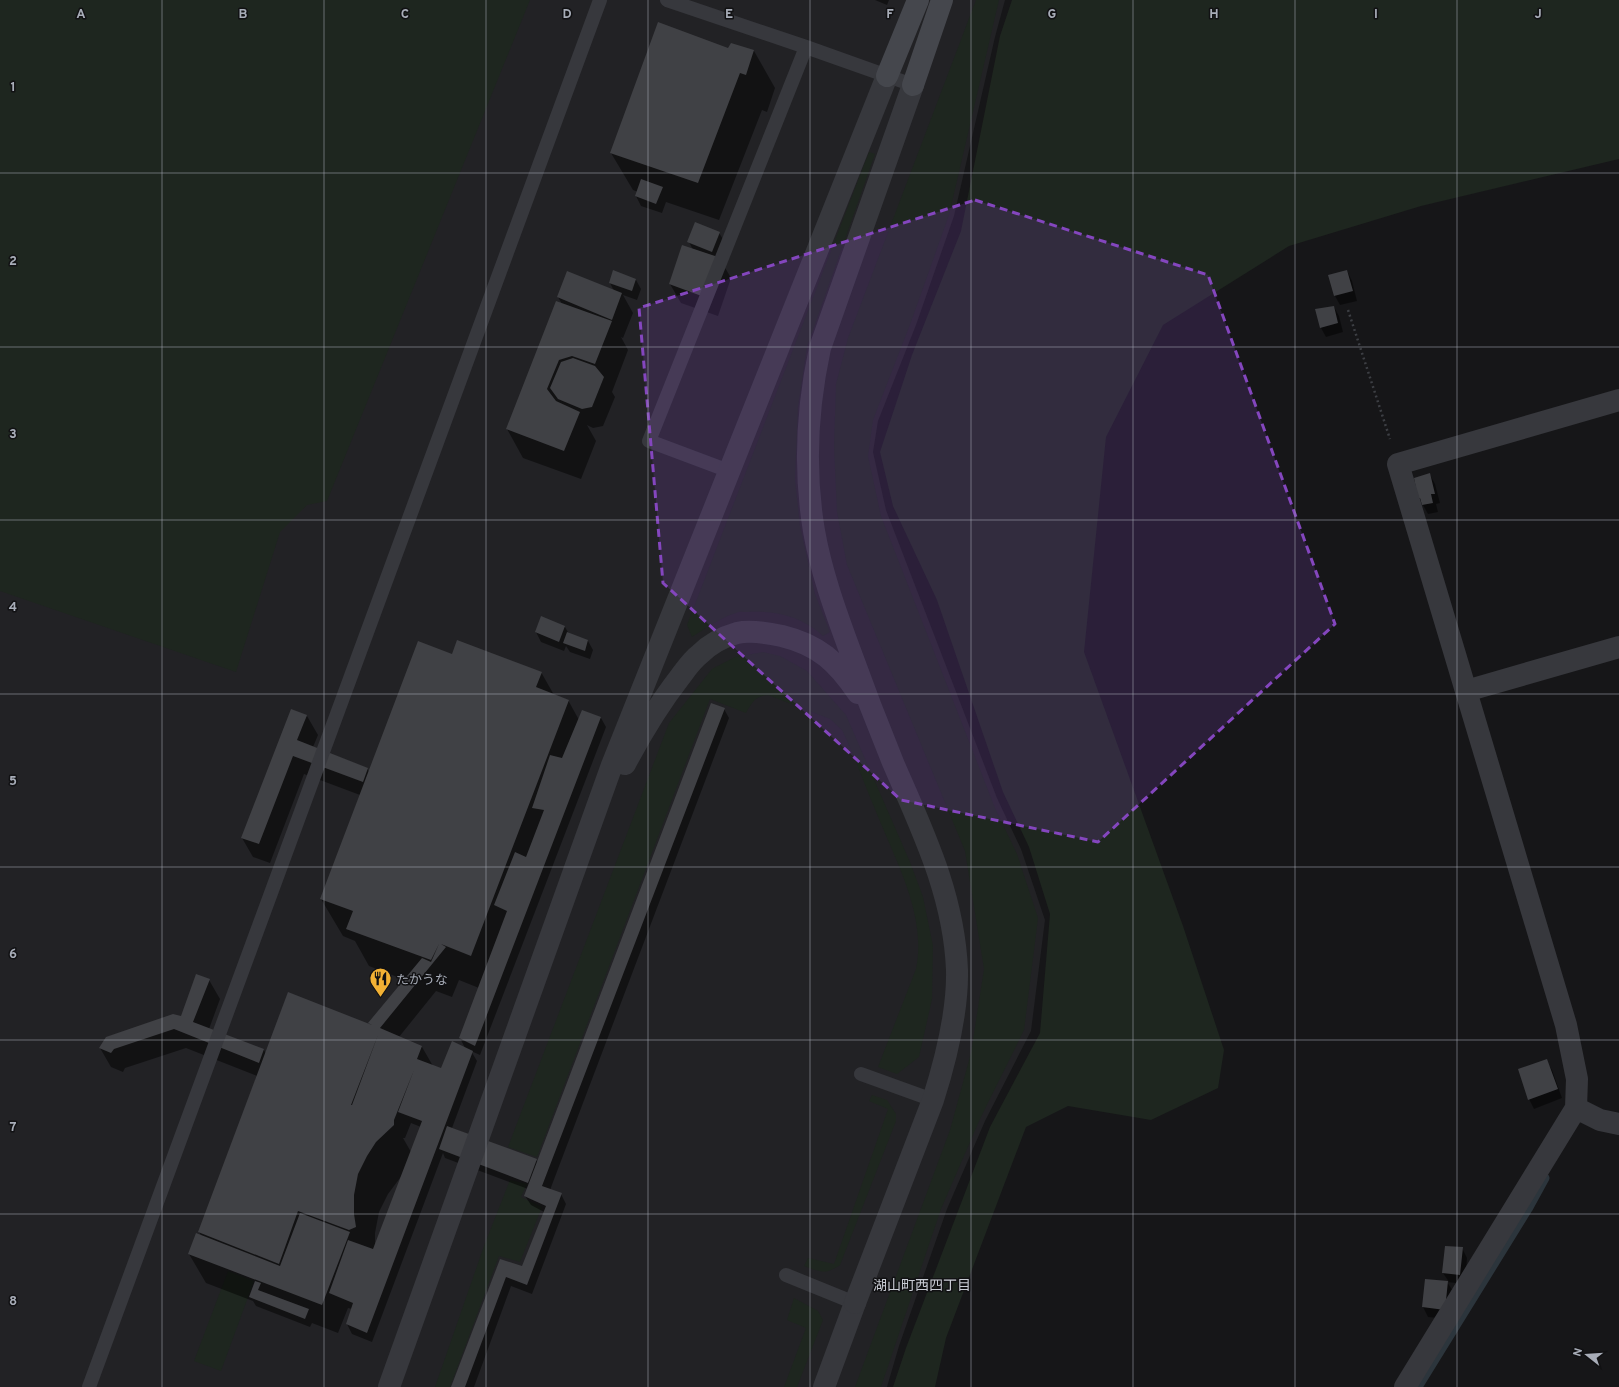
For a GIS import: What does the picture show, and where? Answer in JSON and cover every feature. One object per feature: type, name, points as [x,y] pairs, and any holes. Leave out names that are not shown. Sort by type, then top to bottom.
[{"type":"main road","points":[[887,76],[918,0]]},
{"type":"main road","points":[[913,85],[942,0]]},
{"type":"street","points":[[389,1387],[641,690],[887,76]]},
{"type":"street","points":[[824,1387],[933,1100],[941,1075],[955,1005],[957,970],[953,928],[948,903],[935,860],[873,715],[836,614],[819,557],[811,506],[809,479],[809,422],[815,373],[820,348],[913,85]]},
{"type":"street","points":[[1405,1387],[1576,1108],[1576,1079],[1566,1025],[1398,464],[1619,400]]},
{"type":"street","points":[[589,831],[639,739],[673,686],[699,654],[712,644],[726,637],[738,633],[765,633],[794,639],[818,650],[839,668],[873,715]]},
{"type":"street","points":[[1466,691],[1619,647]]},
{"type":"street","points":[[1576,1108],[1600,1120],[1619,1124]]},
{"type":"lane","points":[[89,1387],[600,0]]},
{"type":"lane","points":[[667,0],[913,85]]},
{"type":"lane","points":[[729,471],[649,441],[806,47]]},
{"type":"lane","points":[[861,1074],[933,1100]]},
{"type":"lane","points":[[786,1275],[855,1303]]},
{"type":"path","points":[[1348,310],[1398,464]]},
{"type":"highlighted area","points":[[975,200],[1208,275],[1335,624],[1098,842],[901,800],[663,583],[639,308]]},
{"type":"shaded area","points":[[0,0],[1005,0],[995,37],[954,216],[916,325],[878,421],[873,452],[886,510],[997,798],[1021,849],[1045,920],[1031,1031],[985,1121],[947,1209],[899,1346],[887,1387],[0,1387]]},
{"type":"shaded area","points":[[0,0],[530,0],[327,501],[307,505],[280,532],[236,672],[0,591]]},
{"type":"shaded area","points":[[976,0],[999,0],[949,215],[911,322],[873,420],[868,456],[881,516],[995,808],[1017,854],[1038,918],[1024,1030],[980,1119],[941,1209],[881,1387],[855,1387],[950,1130],[971,1053],[984,969],[965,851],[847,565],[837,512],[834,447],[836,384],[848,338]]},
{"type":"shaded area","points":[[1012,0],[1619,0],[1619,159],[1421,206],[1289,246],[1163,325],[1106,437],[1084,652],[1183,926],[1224,1050],[1218,1088],[1151,1120],[1068,1106],[1026,1127],[946,1338],[935,1387],[893,1387],[906,1348],[990,1127],[1040,1033],[1050,914],[1029,847],[1003,792],[937,600],[893,506],[880,452],[912,355],[961,231],[1000,36]]},
{"type":"shaded area","points":[[869,152],[875,154],[807,347],[798,407],[795,479],[800,526],[815,594],[830,632],[823,636],[807,624],[788,616],[768,612],[737,612],[719,620],[692,637],[687,625]]},
{"type":"shaded area","points":[[763,652],[780,656],[807,671],[846,715],[910,862],[923,897],[933,946],[932,999],[919,1057],[897,1074],[878,1067],[916,969],[918,949],[917,929],[914,909],[901,870],[842,730],[830,719],[768,695],[757,698],[746,713],[710,699],[537,1157],[508,1147],[669,723],[712,669],[735,657]]},
{"type":"shaded area","points":[[872,1095],[887,1100],[896,1114],[896,1121],[840,1265],[823,1272],[815,1270],[804,1266],[808,1258],[834,1264],[888,1109],[869,1101]]},
{"type":"shaded area","points":[[510,1180],[527,1184],[521,1197],[542,1207],[520,1262],[499,1256],[450,1387],[435,1387],[484,1246]]},
{"type":"shaded area","points":[[228,1271],[254,1281],[221,1371],[194,1361]]},
{"type":"shaded area","points":[[794,1298],[818,1311],[823,1320],[797,1387],[784,1387],[806,1328],[787,1320]]},
{"type":"building","points":[[658,22],[728,48],[731,43],[754,50],[746,75],[740,73],[698,183],[610,153]]},
{"type":"building","points":[[641,179],[663,187],[656,204],[635,196]]},
{"type":"building","points":[[695,222],[720,232],[712,252],[687,242]]},
{"type":"building","points":[[682,245],[721,258],[707,298],[669,284]]},
{"type":"building","points":[[613,270],[636,279],[632,291],[609,283]]},
{"type":"building","points":[[1347,270],[1353,291],[1334,296],[1328,275]]},
{"type":"building","points":[[567,271],[622,293],[612,320],[557,297]]},
{"type":"building","points":[[556,301],[612,321],[595,364],[572,356],[559,360],[547,389],[556,401],[580,412],[564,451],[506,429]]},
{"type":"building","points":[[1334,306],[1338,323],[1320,328],[1315,309]]},
{"type":"building","points":[[573,358],[595,366],[604,377],[592,407],[582,409],[558,399],[550,388],[561,362]]},
{"type":"building","points":[[1430,473],[1435,494],[1431,494],[1433,503],[1422,505],[1420,498],[1418,498],[1414,478]]},
{"type":"building","points":[[541,616],[565,626],[559,642],[535,632]]},
{"type":"building","points":[[567,632],[588,640],[585,651],[563,643]]},
{"type":"building","points":[[457,640],[542,672],[536,687],[569,700],[471,956],[441,944],[446,947],[380,1028],[422,1046],[417,1059],[441,1068],[452,1041],[473,1051],[367,1333],[346,1324],[353,1303],[329,1293],[348,1240],[373,1249],[422,1121],[398,1112],[414,1070],[394,1120],[394,1125],[376,1142],[358,1174],[354,1195],[356,1227],[349,1230],[298,1211],[279,1264],[198,1232],[288,992],[372,1025],[368,1023],[422,958],[431,962],[439,944],[431,960],[346,929],[353,911],[320,899],[418,641],[452,654]],"holes":[[[378,1035],[352,1105],[351,1105]]]},
{"type":"building","points":[[711,703],[725,708],[542,1186],[562,1193],[527,1285],[506,1277],[465,1387],[451,1387],[500,1259],[522,1266],[546,1206],[524,1196]]},
{"type":"building","points":[[291,709],[307,715],[297,740],[368,768],[363,782],[293,756],[259,844],[241,838]]},
{"type":"building","points":[[582,710],[601,717],[475,1046],[459,1038],[507,911],[494,905],[515,852],[526,857],[544,810],[532,808],[550,755],[562,758]]},
{"type":"building","points":[[196,974],[210,979],[193,1022],[264,1049],[259,1063],[174,1029],[114,1049],[111,1053],[99,1048],[106,1037],[173,1014],[181,1016]]},
{"type":"building","points":[[1547,1059],[1558,1089],[1528,1100],[1518,1069]]},
{"type":"building","points":[[447,1126],[537,1159],[528,1183],[439,1149]]},
{"type":"building","points":[[300,1213],[350,1232],[322,1305],[188,1254],[196,1233],[280,1266]]},
{"type":"building","points":[[1445,1246],[1463,1247],[1460,1275],[1442,1273]]},
{"type":"building","points":[[1425,1279],[1448,1281],[1445,1310],[1422,1307]]},
{"type":"building","points":[[255,1281],[261,1283],[258,1290],[309,1309],[305,1319],[249,1297]]},
{"type":"waterway","points":[[1418,1387],[1528,1209],[1545,1178]]},
{"type":"place","name":"たかうな","points":[[380,998]]},
{"type":"district","name":"湖山町西四丁目","points":[[922,1285]]}]
